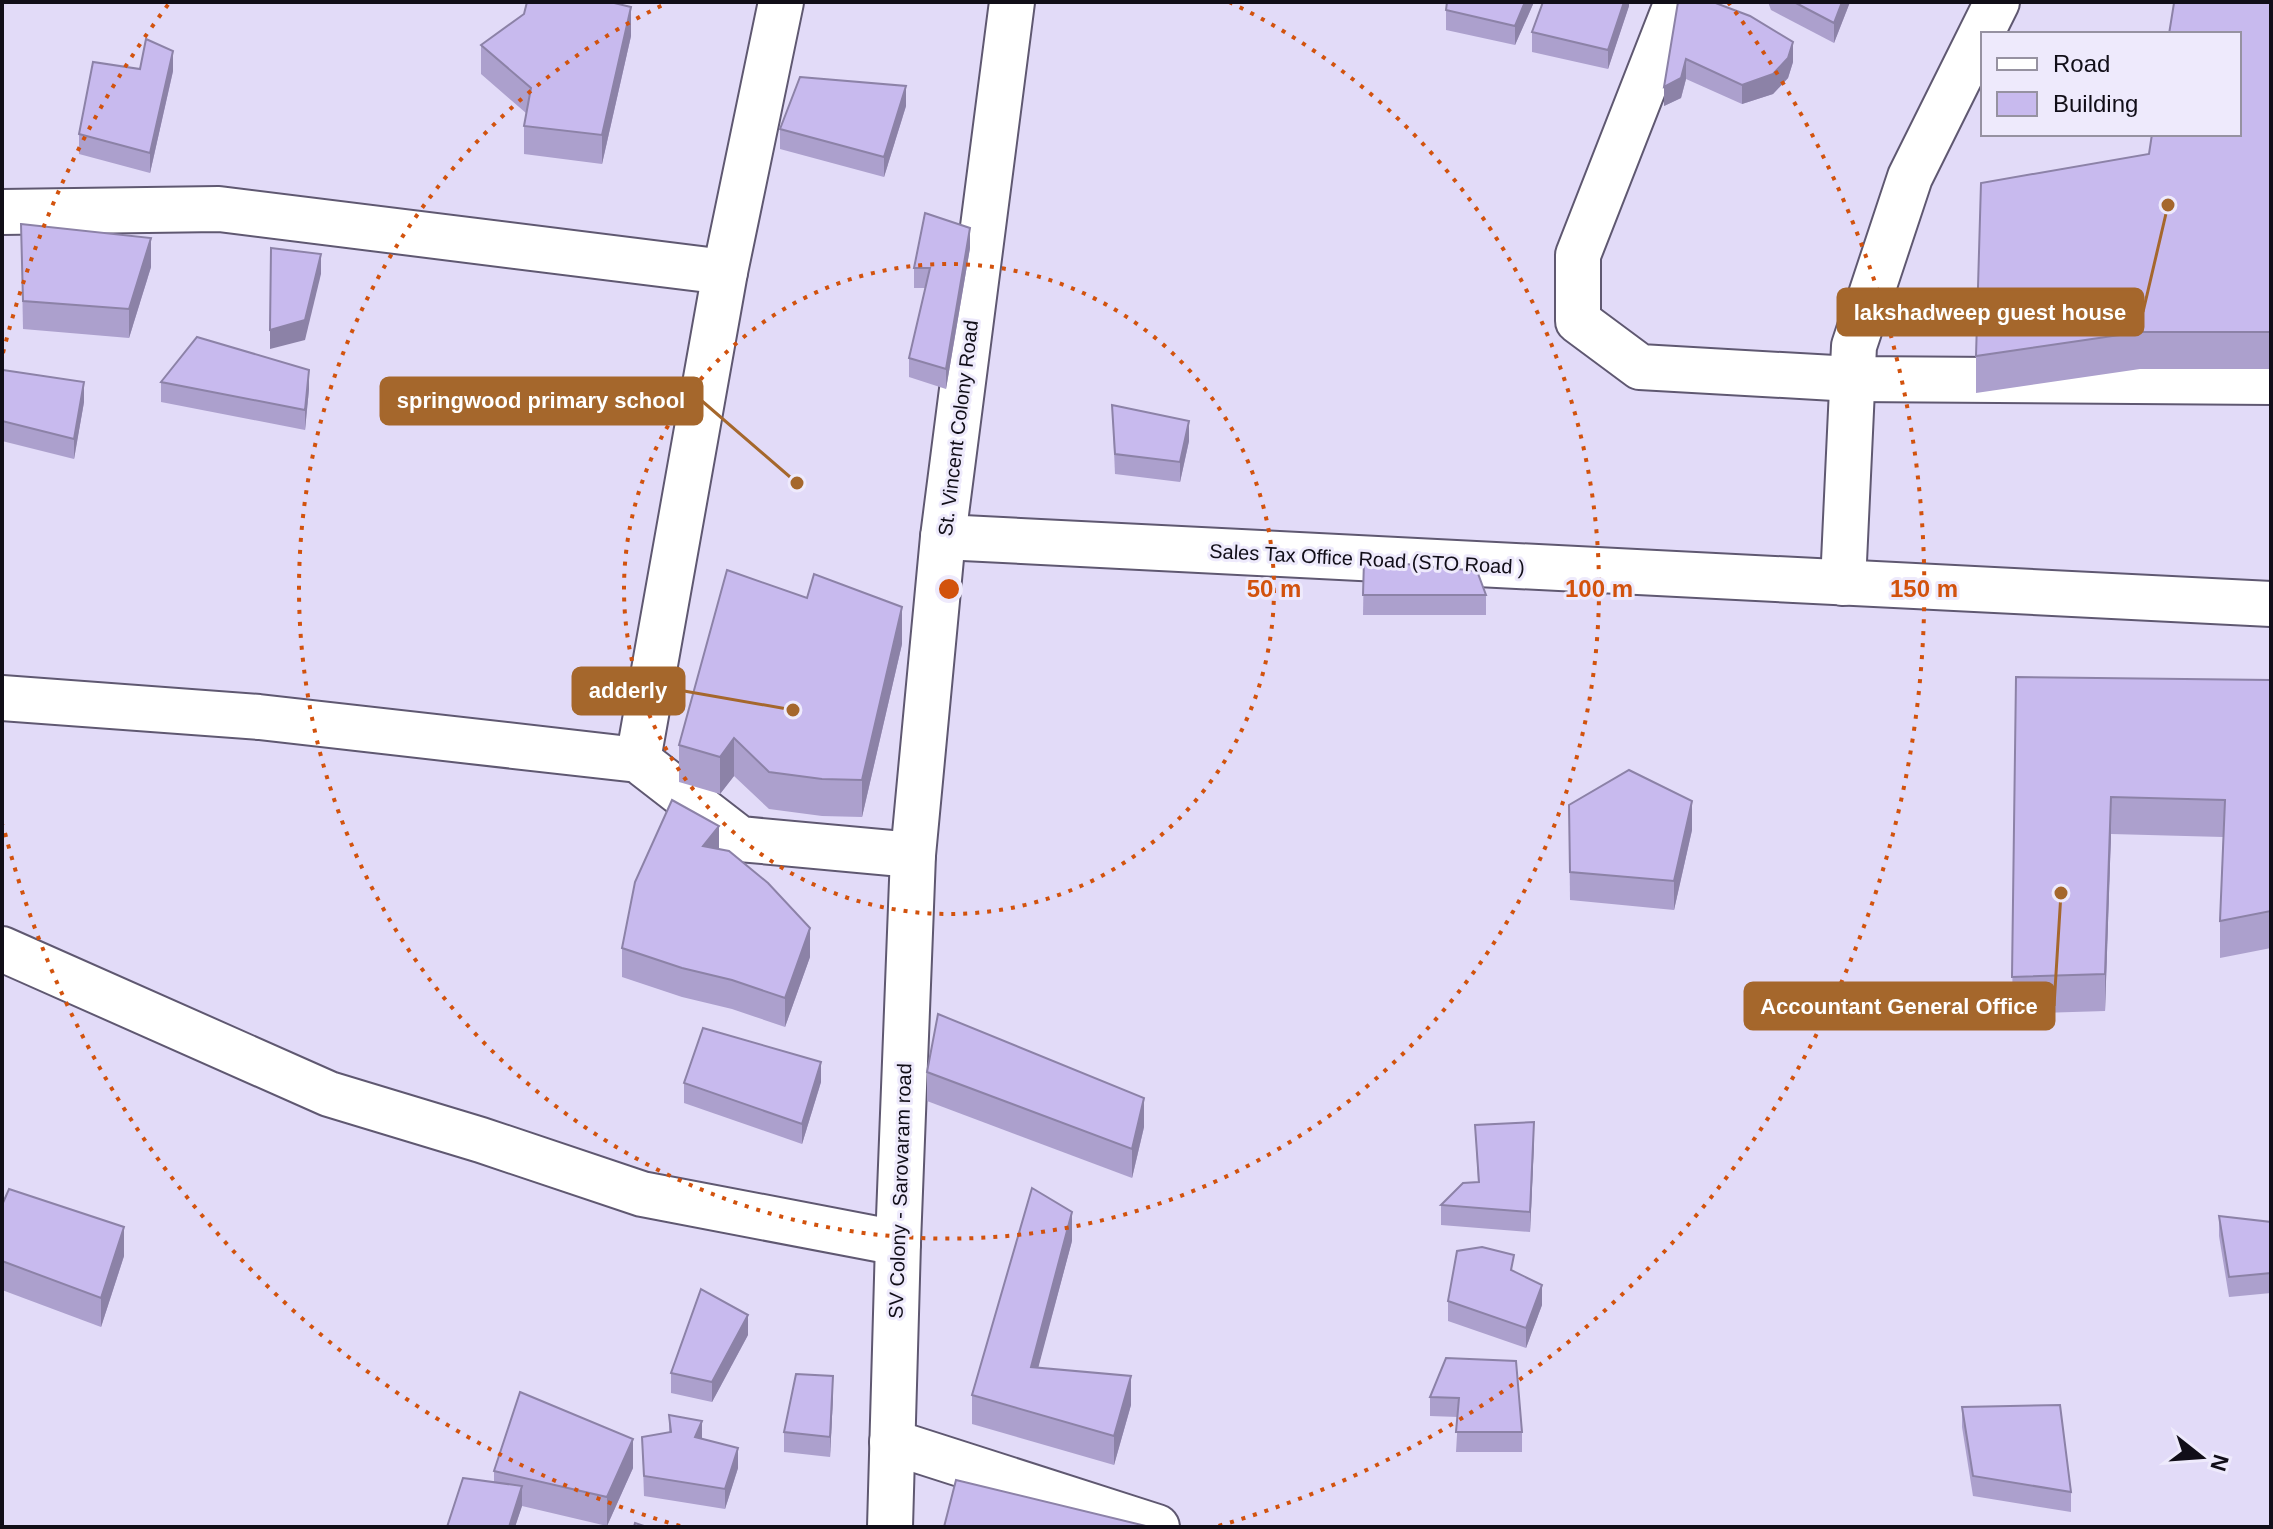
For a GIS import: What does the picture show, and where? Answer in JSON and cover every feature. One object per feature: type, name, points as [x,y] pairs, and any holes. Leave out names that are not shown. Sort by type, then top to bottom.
[{"type":"street","points":[[638,760],[725,272],[781,2]]},
{"type":"street","name":"St. Vincent Colony Road","points":[[913,855],[943,537],[1012,2]]},
{"type":"street","points":[[1677,2],[1578,255],[1578,321],[1640,367],[1852,379],[2271,382]]},
{"type":"street","points":[[1982,32],[1997,2]]},
{"type":"street","points":[[1843,583],[1854,346],[1910,177],[1981,34]]},
{"type":"street","points":[[2,212],[219,209],[725,272]]},
{"type":"street","name":"Sales Tax Office Road (STO Road )","points":[[943,537],[2271,604]]},
{"type":"street","points":[[2,698],[259,717],[638,760],[740,839],[913,855]]},
{"type":"street","name":"SV Colony - Sarovaram road","points":[[890,1527],[913,855]]},
{"type":"street","points":[[2,949],[329,1094],[481,1140],[642,1194],[898,1243]]},
{"type":"street","points":[[892,1442],[1157,1527]]},
{"type":"building","points":[[527,2],[610,2],[631,7],[602,135],[524,126],[531,88],[481,45],[524,14]]},
{"type":"building","points":[[1447,2],[1525,2],[1515,26],[1446,10]]},
{"type":"building","points":[[1543,2],[1624,2],[1608,50],[1532,32]]},
{"type":"building","points":[[1678,2],[1713,2],[1750,16],[1793,42],[1788,58],[1773,74],[1742,85],[1686,59],[1681,78],[1664,87]]},
{"type":"building","points":[[1794,2],[1842,2],[1834,23]]},
{"type":"building","points":[[2271,2],[2271,332],[2140,332],[1976,356],[1981,183],[2149,154],[2152,136],[2241,136],[2241,32],[2169,32],[2174,3]]},
{"type":"building","points":[[146,39],[173,51],[150,153],[79,134],[93,62],[140,69]]},
{"type":"building","points":[[800,77],[906,86],[884,157],[780,129]]},
{"type":"building","points":[[925,213],[970,228],[946,369],[909,358],[930,268],[914,268]]},
{"type":"building","points":[[21,224],[151,238],[129,309],[23,301]]},
{"type":"building","points":[[271,248],[321,254],[305,320],[270,330]]},
{"type":"building","points":[[197,337],[309,370],[305,410],[161,382]]},
{"type":"building","points":[[3,370],[84,382],[74,439],[2,421]]},
{"type":"building","points":[[1112,405],[1189,421],[1180,462],[1115,454]]},
{"type":"building","points":[[1364,560],[1477,571],[1486,595],[1363,595]]},
{"type":"building","points":[[727,570],[807,598],[814,574],[902,607],[862,780],[822,779],[769,772],[734,738],[720,757],[679,745]]},
{"type":"building","points":[[2016,677],[2271,680],[2271,911],[2220,921],[2225,800],[2111,797],[2105,974],[2012,977]]},
{"type":"building","points":[[1629,770],[1692,801],[1674,881],[1570,872],[1569,805]]},
{"type":"building","points":[[672,800],[719,826],[703,846],[729,851],[768,883],[810,928],[785,998],[622,948],[635,882]]},
{"type":"building","points":[[938,1014],[1144,1098],[1132,1149],[927,1072]]},
{"type":"building","points":[[703,1028],[821,1062],[802,1124],[684,1083]]},
{"type":"building","points":[[1534,1122],[1530,1212],[1441,1205],[1463,1183],[1479,1182],[1475,1125]]},
{"type":"building","points":[[1032,1188],[1072,1212],[1031,1367],[1131,1376],[1114,1436],[972,1395]]},
{"type":"building","points":[[9,1189],[124,1227],[101,1298],[2,1261],[2,1205]]},
{"type":"building","points":[[2219,1216],[2271,1222],[2271,1273],[2229,1277]]},
{"type":"building","points":[[1482,1247],[1514,1255],[1511,1270],[1542,1285],[1526,1328],[1448,1301],[1457,1251]]},
{"type":"building","points":[[701,1289],[748,1315],[712,1382],[671,1373]]},
{"type":"building","points":[[1446,1358],[1516,1361],[1522,1432],[1456,1432],[1459,1398],[1430,1397]]},
{"type":"building","points":[[796,1374],[833,1376],[830,1437],[784,1432]]},
{"type":"building","points":[[520,1392],[633,1439],[607,1497],[494,1471]]},
{"type":"building","points":[[2060,1405],[2071,1492],[1973,1476],[1962,1407]]},
{"type":"building","points":[[669,1415],[702,1421],[695,1437],[738,1448],[725,1489],[644,1476],[642,1437],[671,1432]]},
{"type":"building","points":[[463,1478],[522,1486],[509,1527],[447,1527]]},
{"type":"building","points":[[956,1480],[1150,1527],[944,1527]]},
{"type":"place","name":"lakshadweep guest house","points":[[2168,205]]},
{"type":"place","name":"springwood primary school","points":[[797,483]]},
{"type":"place","name":"adderly","points":[[793,710]]},
{"type":"place","name":"Accountant General Office","points":[[2061,893]]}]
